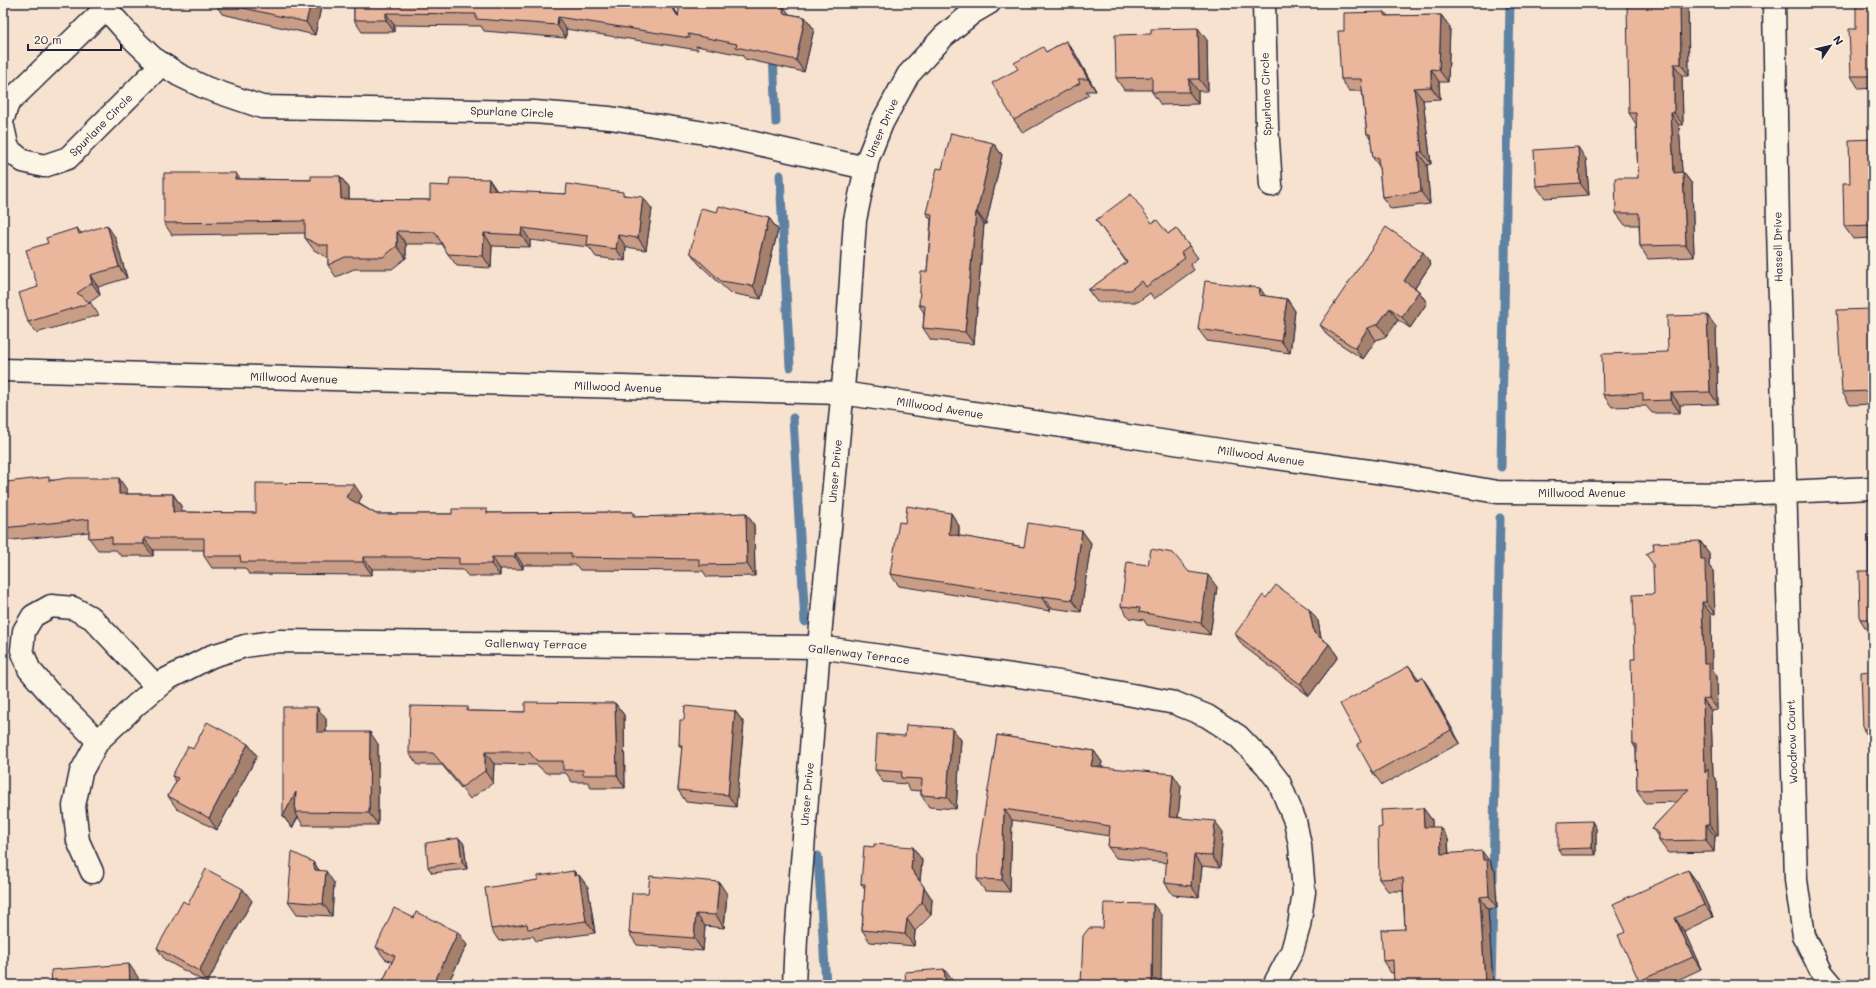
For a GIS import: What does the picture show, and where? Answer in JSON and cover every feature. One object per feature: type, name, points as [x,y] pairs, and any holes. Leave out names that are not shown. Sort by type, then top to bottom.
[{"type":"street","name":"Unser Drive","points":[[794,985],[796,938],[819,648],[842,393],[855,220],[868,158],[882,123],[908,75],[944,36],[989,3]]},
{"type":"street","name":"Spurlane Circle","points":[[1264,3],[1267,126],[1271,185]]},
{"type":"street","name":"Hassell Drive","points":[[1774,3],[1785,491]]},
{"type":"street","name":"Spurlane Circle","points":[[3,118],[8,102],[103,6],[133,39],[162,64],[179,75],[206,88],[262,107],[534,112],[610,118],[718,135],[866,168]]},
{"type":"street","name":"Spurlane Circle","points":[[3,127],[8,149],[23,161],[44,166],[68,158],[162,64]]},
{"type":"street","name":"Millwood Avenue","points":[[3,370],[842,393],[1227,452],[1405,476],[1497,492],[1738,494],[1873,488]]},
{"type":"street","name":"Woodrow Court","points":[[1785,491],[1796,880],[1804,936],[1822,974],[1832,985]]},
{"type":"street","points":[[98,741],[47,690],[29,669],[22,650],[24,631],[33,616],[51,606],[73,608],[92,618],[157,687]]},
{"type":"street","name":"Gallenway Terrace","points":[[92,872],[78,841],[74,806],[81,772],[98,741],[167,679],[212,656],[245,646],[279,642],[819,648],[1065,683],[1175,703],[1207,716],[1238,736],[1266,765],[1279,782],[1295,821],[1300,845],[1304,892],[1299,926],[1292,951],[1274,985]]},
{"type":"building","points":[[221,3],[311,3],[306,22]]},
{"type":"building","points":[[354,3],[670,3],[678,17],[680,3],[768,3],[784,7],[783,13],[805,17],[796,60],[736,47],[737,44],[688,34],[690,38],[558,17],[557,25],[476,19],[476,14],[386,13],[386,20],[354,20]]},
{"type":"building","points":[[1627,3],[1680,3],[1681,64],[1674,64],[1674,113],[1671,113],[1674,173],[1683,172],[1686,245],[1640,246],[1639,213],[1616,213],[1615,178],[1638,178],[1636,113],[1629,113]]},
{"type":"building","points":[[1856,3],[1873,3],[1873,76],[1851,76],[1849,29],[1856,29]]},
{"type":"building","points":[[1385,12],[1385,16],[1441,15],[1439,70],[1431,69],[1431,87],[1414,88],[1422,152],[1418,152],[1421,192],[1382,197],[1378,157],[1373,158],[1370,134],[1367,134],[1361,79],[1341,79],[1338,31],[1344,31],[1344,13]]},
{"type":"building","points":[[1198,28],[1199,79],[1189,79],[1189,92],[1152,92],[1152,77],[1116,78],[1115,35],[1151,34],[1151,29]]},
{"type":"building","points":[[1066,41],[1088,79],[1078,79],[1080,83],[1014,120],[992,83],[1018,69],[1014,63],[1043,47],[1046,52]]},
{"type":"building","points":[[951,133],[993,143],[976,212],[965,332],[923,328],[925,306],[919,305],[921,272],[927,272],[932,214],[926,213],[937,168],[942,169]]},
{"type":"building","points":[[1873,139],[1873,225],[1844,226],[1843,183],[1850,183],[1849,140]]},
{"type":"building","points":[[1578,147],[1580,183],[1536,186],[1534,150]]},
{"type":"building","points":[[164,173],[236,173],[235,179],[311,180],[311,176],[340,176],[341,199],[430,200],[430,185],[449,186],[450,178],[489,179],[488,190],[566,194],[567,184],[623,192],[623,195],[643,197],[638,238],[618,235],[616,249],[587,245],[588,236],[522,228],[521,235],[484,233],[483,256],[448,254],[435,232],[397,231],[397,246],[383,257],[345,257],[328,265],[328,245],[319,245],[305,238],[305,221],[164,223]]},
{"type":"building","points":[[1131,194],[1152,223],[1157,220],[1168,234],[1176,228],[1189,246],[1181,252],[1185,258],[1146,287],[1142,281],[1130,290],[1088,290],[1127,262],[1096,220]]},
{"type":"building","points":[[719,206],[769,218],[753,286],[721,281],[690,252],[701,208],[717,212]]},
{"type":"building","points":[[107,225],[119,267],[90,275],[92,283],[77,293],[90,303],[28,322],[19,293],[38,287],[26,250],[48,243],[46,238],[77,228],[79,234]]},
{"type":"building","points":[[1386,227],[1423,252],[1404,281],[1419,291],[1402,317],[1390,308],[1378,324],[1368,328],[1355,348],[1320,325]]},
{"type":"building","points":[[1205,281],[1260,288],[1259,295],[1287,299],[1281,341],[1198,329]]},
{"type":"building","points":[[1873,309],[1873,391],[1842,392],[1837,310]]},
{"type":"building","points":[[1707,315],[1710,392],[1671,393],[1671,400],[1643,401],[1643,393],[1603,395],[1602,354],[1668,352],[1667,316]]},
{"type":"building","points":[[49,477],[49,481],[67,478],[119,478],[119,494],[173,494],[173,512],[256,513],[256,483],[354,484],[346,497],[376,514],[452,514],[452,509],[487,509],[487,513],[633,512],[633,517],[746,513],[747,564],[699,565],[699,559],[571,557],[571,553],[515,553],[515,557],[492,557],[491,564],[459,564],[459,558],[408,557],[363,557],[363,562],[241,562],[240,556],[204,556],[204,538],[144,538],[144,544],[112,544],[112,537],[89,538],[89,519],[3,528],[3,485],[7,485],[7,482]]},
{"type":"building","points":[[907,506],[951,513],[949,534],[1024,547],[1028,523],[1082,531],[1072,600],[1012,594],[890,574],[899,522],[905,523]]},
{"type":"building","points":[[1868,535],[1873,535],[1873,800],[1870,800],[1869,729],[1863,729],[1861,672],[1871,671],[1869,619],[1860,619],[1859,571],[1869,571]]},
{"type":"building","points":[[1700,541],[1701,559],[1705,559],[1706,602],[1702,602],[1704,664],[1709,664],[1709,698],[1703,699],[1705,773],[1708,769],[1709,824],[1706,824],[1706,840],[1659,841],[1659,833],[1652,828],[1689,789],[1637,790],[1636,744],[1633,744],[1631,659],[1635,659],[1633,595],[1654,594],[1653,564],[1646,554],[1654,550],[1653,543]]},
{"type":"building","points":[[1151,549],[1173,553],[1189,572],[1208,575],[1201,623],[1139,612],[1140,608],[1121,606],[1127,562],[1148,565]]},
{"type":"building","points":[[1276,585],[1309,609],[1314,633],[1329,644],[1300,684],[1235,634],[1263,595],[1266,598]]},
{"type":"building","points":[[1409,666],[1417,680],[1422,677],[1451,730],[1373,773],[1357,744],[1361,742],[1340,704]]},
{"type":"building","points":[[525,702],[615,703],[617,775],[583,775],[583,770],[563,770],[563,761],[537,761],[529,752],[485,752],[485,771],[462,787],[433,753],[409,753],[410,706],[468,707],[467,711],[525,712]]},
{"type":"building","points":[[685,706],[735,711],[728,795],[678,790],[682,745],[679,745],[680,720],[684,720]]},
{"type":"building","points":[[283,707],[317,707],[317,732],[370,732],[369,813],[295,812],[296,792],[283,816]]},
{"type":"building","points":[[207,722],[248,744],[209,818],[168,796],[178,778],[172,776],[188,746],[193,749]]},
{"type":"building","points":[[906,725],[952,728],[947,797],[921,795],[922,779],[901,778],[902,772],[875,770],[877,734],[905,736]]},
{"type":"building","points":[[997,735],[1094,751],[1091,766],[1173,774],[1169,817],[1215,821],[1212,856],[1194,855],[1191,886],[1165,883],[1167,852],[1108,847],[1110,826],[1004,809],[1002,880],[977,879],[978,851]]},
{"type":"building","points":[[1423,808],[1424,827],[1440,827],[1441,854],[1482,851],[1483,860],[1487,860],[1489,896],[1480,897],[1485,985],[1394,985],[1393,960],[1383,961],[1381,930],[1405,929],[1403,878],[1379,879],[1378,828],[1382,827],[1381,810]]},
{"type":"building","points":[[1592,821],[1592,848],[1558,849],[1558,822]]},
{"type":"building","points":[[459,838],[462,862],[428,867],[426,843]]},
{"type":"building","points":[[874,844],[913,847],[911,869],[924,887],[922,902],[907,919],[905,934],[862,930],[865,884],[861,884],[864,846],[874,847]]},
{"type":"building","points":[[292,852],[313,862],[315,870],[326,871],[323,904],[288,901]]},
{"type":"building","points":[[206,869],[243,889],[199,971],[157,948],[183,901],[188,904]]},
{"type":"building","points":[[1688,870],[1704,905],[1675,918],[1693,957],[1639,981],[1618,935],[1626,932],[1613,904]]},
{"type":"building","points":[[574,871],[574,876],[579,875],[586,921],[528,929],[527,924],[491,929],[485,888],[538,880],[538,876]]},
{"type":"building","points":[[650,876],[719,882],[716,915],[696,914],[694,938],[629,933],[632,893],[648,893]]},
{"type":"building","points":[[1104,903],[1153,904],[1152,985],[1081,985],[1083,936],[1089,928],[1103,928]]},
{"type":"building","points":[[394,908],[414,918],[416,912],[458,932],[434,983],[428,980],[426,985],[381,985],[395,956],[376,947]]},
{"type":"building","points":[[129,964],[130,985],[52,985],[51,970]]},
{"type":"building","points":[[944,969],[946,984],[970,982],[970,985],[906,985],[905,972]]},
{"type":"waterway","points":[[1501,467],[1510,3]]},
{"type":"waterway","points":[[773,54],[776,122]]},
{"type":"waterway","points":[[780,175],[790,367]]},
{"type":"waterway","points":[[793,418],[805,622]]},
{"type":"waterway","points":[[1493,880],[1500,518]]},
{"type":"waterway","points":[[818,856],[826,985]]},
{"type":"waterway","points":[[1491,985],[1493,896]]}]
